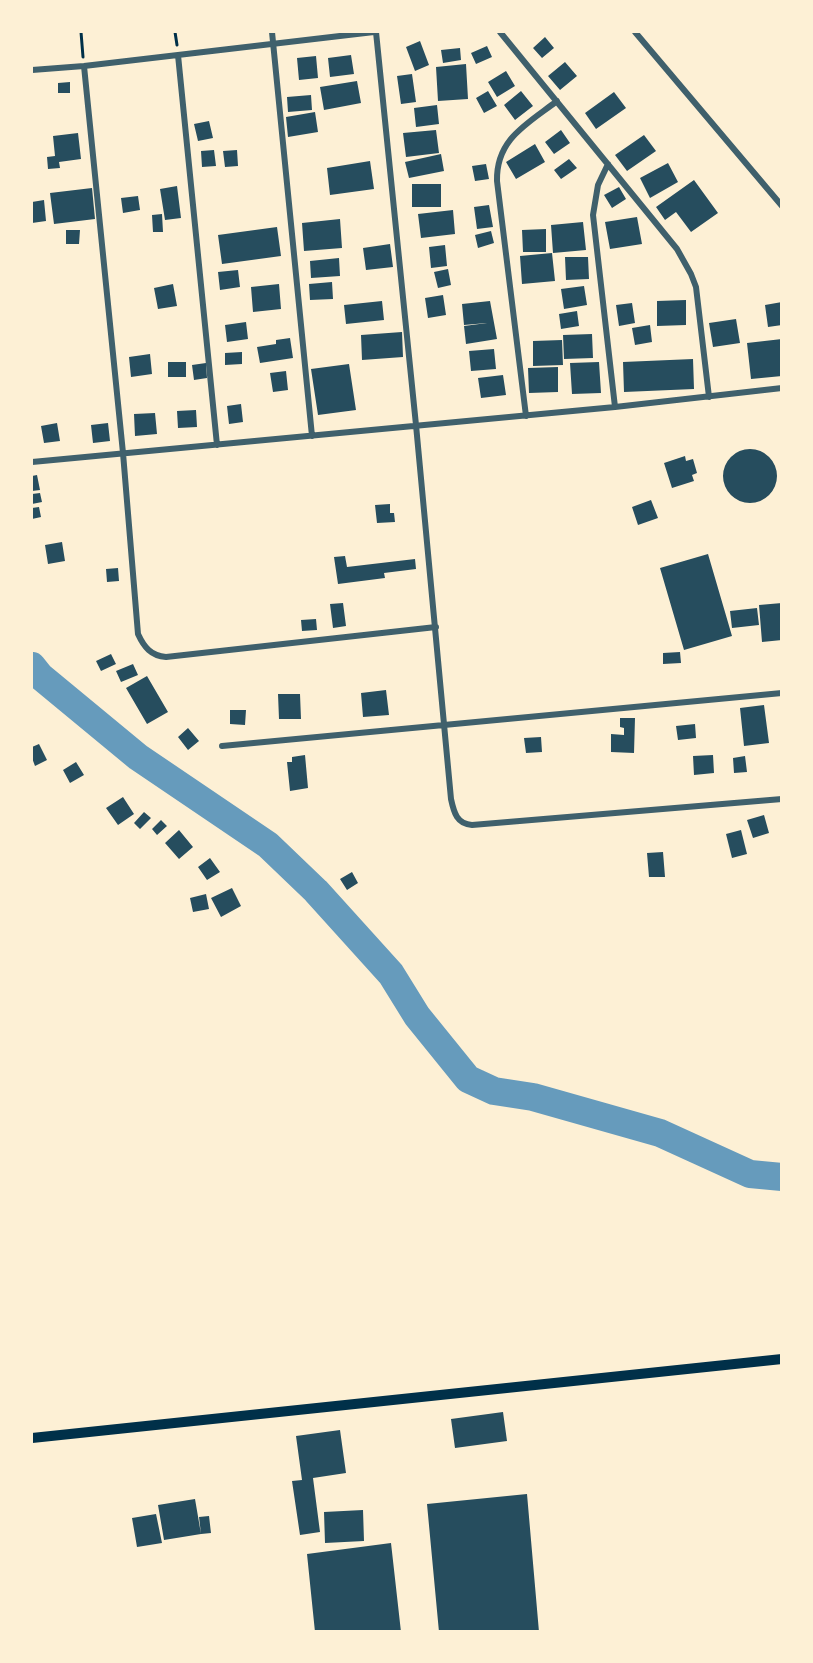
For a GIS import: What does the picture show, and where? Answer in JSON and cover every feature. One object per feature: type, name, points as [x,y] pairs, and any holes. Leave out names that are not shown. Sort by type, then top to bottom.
[{"type":"main road","points":[[32,1438],[782,1359]]},
{"type":"street","points":[[272,32],[312,436]]},
{"type":"street","points":[[32,70],[375,32],[416,425],[451,799],[457,819],[464,825],[782,799]]},
{"type":"street","points":[[500,32],[677,249],[691,274],[697,294],[709,397]]},
{"type":"street","points":[[635,32],[782,206]]},
{"type":"street","points":[[178,55],[217,445]]},
{"type":"street","points":[[84,66],[123,453],[138,634],[143,645],[157,656],[436,627]]},
{"type":"street","points":[[526,416],[496,165],[504,147],[514,134],[557,101]]},
{"type":"street","points":[[608,164],[598,185],[593,215],[615,407]]},
{"type":"street","points":[[32,462],[526,416],[782,388]]},
{"type":"street","points":[[222,746],[782,693]]},
{"type":"path","points":[[81,32],[84,66]]},
{"type":"building","points":[[545,37],[554,48],[542,58],[533,48]]},
{"type":"building","points":[[420,41],[429,65],[415,71],[406,47]]},
{"type":"building","points":[[487,46],[492,57],[476,64],[471,53]]},
{"type":"building","points":[[460,48],[461,60],[443,63],[441,50]]},
{"type":"building","points":[[351,55],[354,74],[330,77],[328,58]]},
{"type":"building","points":[[316,56],[318,78],[299,80],[297,58]]},
{"type":"building","points":[[565,62],[577,76],[560,90],[548,76]]},
{"type":"building","points":[[466,64],[468,99],[438,101],[436,67]]},
{"type":"building","points":[[506,71],[515,86],[497,97],[488,82]]},
{"type":"building","points":[[412,74],[416,102],[401,104],[397,76]]},
{"type":"building","points":[[357,81],[361,103],[324,110],[320,87]]},
{"type":"building","points":[[70,82],[70,93],[58,93],[58,83]]},
{"type":"building","points":[[488,91],[497,106],[484,113],[476,98]]},
{"type":"building","points":[[521,91],[533,106],[515,120],[504,105]]},
{"type":"building","points":[[614,92],[626,108],[596,129],[585,113]]},
{"type":"building","points":[[311,95],[312,110],[288,112],[287,97]]},
{"type":"building","points":[[437,105],[439,124],[416,127],[414,108]]},
{"type":"building","points":[[315,112],[318,132],[288,137],[286,117]]},
{"type":"building","points":[[209,121],[213,138],[198,141],[194,124]]},
{"type":"building","points":[[436,130],[439,153],[406,157],[403,133]]},
{"type":"building","points":[[561,130],[570,143],[554,154],[545,142]]},
{"type":"building","points":[[78,133],[81,159],[59,162],[60,168],[48,169],[47,157],[55,156],[53,136]]},
{"type":"building","points":[[644,135],[656,151],[627,171],[615,155]]},
{"type":"building","points":[[535,144],[545,162],[516,179],[506,162]]},
{"type":"building","points":[[214,150],[216,166],[202,167],[201,151]]},
{"type":"building","points":[[237,150],[238,166],[225,167],[223,151]]},
{"type":"building","points":[[441,154],[444,171],[409,178],[405,162]]},
{"type":"building","points":[[569,159],[577,168],[561,179],[554,170]]},
{"type":"building","points":[[370,161],[374,189],[330,195],[327,168]]},
{"type":"building","points":[[668,163],[678,182],[650,198],[640,178]]},
{"type":"building","points":[[486,164],[489,179],[475,181],[472,166]]},
{"type":"building","points":[[694,180],[718,213],[691,232],[676,212],[665,220],[656,207]]},
{"type":"building","points":[[412,184],[441,184],[441,207],[412,207]]},
{"type":"building","points":[[177,186],[181,218],[165,220],[160,189]]},
{"type":"building","points":[[619,187],[626,199],[612,208],[604,195]]},
{"type":"building","points":[[92,188],[95,219],[54,224],[50,193]]},
{"type":"building","points":[[138,196],[140,210],[123,213],[121,198]]},
{"type":"building","points":[[44,200],[46,221],[32,223],[32,202]]},
{"type":"building","points":[[489,205],[493,227],[477,229],[474,207]]},
{"type":"building","points":[[453,210],[455,234],[421,238],[418,214]]},
{"type":"building","points":[[162,214],[163,232],[153,232],[152,215]]},
{"type":"building","points":[[637,217],[642,244],[610,249],[605,222]]},
{"type":"building","points":[[340,219],[342,248],[304,251],[302,223]]},
{"type":"building","points":[[583,222],[586,250],[553,253],[551,225]]},
{"type":"building","points":[[277,227],[281,256],[222,264],[218,235]]},
{"type":"building","points":[[546,229],[546,252],[523,252],[522,230]]},
{"type":"building","points":[[66,230],[80,230],[79,244],[66,244]]},
{"type":"building","points":[[491,231],[494,243],[478,248],[475,235]]},
{"type":"building","points":[[390,244],[393,267],[366,270],[363,248]]},
{"type":"building","points":[[445,245],[447,266],[431,268],[429,247]]},
{"type":"building","points":[[552,253],[555,281],[522,284],[520,256]]},
{"type":"building","points":[[565,257],[588,257],[589,279],[566,280]]},
{"type":"building","points":[[339,258],[340,276],[311,278],[310,261]]},
{"type":"building","points":[[448,269],[451,285],[438,288],[434,272]]},
{"type":"building","points":[[238,270],[240,287],[220,290],[218,272]]},
{"type":"building","points":[[332,282],[333,299],[310,300],[309,284]]},
{"type":"building","points":[[173,284],[177,306],[158,309],[154,288]]},
{"type":"building","points":[[279,284],[281,309],[253,312],[251,287]]},
{"type":"building","points":[[584,286],[587,305],[564,309],[561,289]]},
{"type":"building","points":[[443,295],[446,315],[428,318],[425,298]]},
{"type":"building","points":[[686,300],[686,325],[657,326],[657,301]]},
{"type":"building","points":[[382,301],[384,320],[346,324],[344,305]]},
{"type":"building","points":[[490,301],[497,339],[466,344],[464,326],[487,323],[464,325],[462,304]]},
{"type":"building","points":[[782,302],[782,325],[768,327],[765,305]]},
{"type":"building","points":[[632,303],[635,323],[619,326],[616,305]]},
{"type":"building","points":[[577,311],[579,326],[561,329],[559,314]]},
{"type":"building","points":[[736,319],[740,343],[713,347],[709,323]]},
{"type":"building","points":[[246,322],[248,339],[227,342],[225,325]]},
{"type":"building","points":[[650,325],[652,342],[635,345],[632,328]]},
{"type":"building","points":[[402,332],[403,357],[362,360],[361,335]]},
{"type":"building","points":[[592,334],[593,358],[564,359],[563,335]]},
{"type":"building","points":[[290,338],[293,358],[260,363],[257,347],[276,344],[276,340]]},
{"type":"building","points":[[782,339],[782,376],[751,379],[747,343]]},
{"type":"building","points":[[562,340],[563,365],[533,366],[533,341]]},
{"type":"building","points":[[494,349],[496,369],[471,371],[469,351]]},
{"type":"building","points":[[242,352],[242,364],[225,365],[225,353]]},
{"type":"building","points":[[150,354],[152,374],[131,377],[129,357]]},
{"type":"building","points":[[693,359],[694,389],[624,392],[623,362]]},
{"type":"building","points":[[168,362],[186,362],[186,377],[168,377]]},
{"type":"building","points":[[599,362],[601,393],[572,394],[570,363]]},
{"type":"building","points":[[206,363],[207,378],[194,380],[192,365]]},
{"type":"building","points":[[349,364],[356,410],[318,415],[311,369]]},
{"type":"building","points":[[558,367],[558,392],[529,393],[528,368]]},
{"type":"building","points":[[286,371],[288,390],[273,392],[270,373]]},
{"type":"building","points":[[503,375],[506,395],[481,398],[478,378]]},
{"type":"building","points":[[241,404],[243,422],[229,424],[227,406]]},
{"type":"building","points":[[196,410],[197,427],[178,428],[177,411]]},
{"type":"building","points":[[155,413],[157,434],[135,436],[134,414]]},
{"type":"building","points":[[57,423],[60,441],[44,443],[41,426]]},
{"type":"building","points":[[108,423],[110,441],[93,443],[91,425]]},
{"type":"building","points":[[750,449],[760,451],[769,457],[775,466],[777,476],[775,486],[769,495],[760,501],[750,503],[740,501],[731,495],[725,486],[723,476],[725,466],[731,457],[740,451]]},
{"type":"building","points":[[685,456],[686,461],[693,459],[697,473],[692,475],[694,481],[672,488],[664,463]]},
{"type":"building","points":[[37,475],[40,490],[32,491],[32,476]]},
{"type":"building","points":[[40,493],[42,502],[32,504],[32,494]]},
{"type":"building","points":[[651,500],[658,518],[638,525],[632,507]]},
{"type":"building","points":[[390,504],[390,513],[394,513],[395,522],[377,523],[375,505]]},
{"type":"building","points":[[39,507],[41,517],[32,519],[32,508]]},
{"type":"building","points":[[62,542],[65,561],[48,564],[45,545]]},
{"type":"building","points":[[708,554],[732,636],[684,650],[660,568]]},
{"type":"building","points":[[345,556],[347,567],[415,559],[416,569],[384,573],[385,578],[338,584],[334,557]]},
{"type":"building","points":[[118,568],[119,581],[107,582],[106,569]]},
{"type":"building","points":[[343,603],[346,626],[333,628],[330,604]]},
{"type":"building","points":[[782,603],[782,640],[762,642],[759,605]]},
{"type":"building","points":[[757,608],[759,625],[732,628],[730,611]]},
{"type":"building","points":[[316,619],[317,630],[302,631],[301,620]]},
{"type":"building","points":[[680,652],[681,663],[663,664],[663,653]]},
{"type":"building","points":[[111,654],[116,664],[101,671],[96,661]]},
{"type":"building","points":[[133,664],[138,675],[121,682],[116,671]]},
{"type":"building","points":[[147,676],[168,712],[147,724],[126,688]]},
{"type":"building","points":[[386,690],[389,715],[363,717],[361,693]]},
{"type":"building","points":[[278,694],[300,694],[301,719],[279,719]]},
{"type":"building","points":[[764,705],[769,743],[744,746],[740,708]]},
{"type":"building","points":[[230,710],[246,710],[245,725],[230,724]]},
{"type":"building","points":[[620,718],[635,718],[634,753],[611,752],[611,734],[624,735],[624,728],[620,727]]},
{"type":"building","points":[[695,724],[696,738],[678,740],[676,726]]},
{"type":"building","points":[[188,728],[199,741],[188,750],[178,737]]},
{"type":"building","points":[[541,737],[542,752],[526,753],[524,738]]},
{"type":"building","points":[[39,744],[47,760],[35,766],[32,747]]},
{"type":"building","points":[[305,755],[308,788],[290,791],[287,762],[292,762],[292,757]]},
{"type":"building","points":[[713,755],[714,773],[694,775],[693,756]]},
{"type":"building","points":[[745,756],[747,772],[734,773],[733,758]]},
{"type":"building","points":[[76,762],[84,775],[70,783],[63,770]]},
{"type":"building","points":[[123,797],[134,814],[118,825],[106,808]]},
{"type":"building","points":[[144,812],[151,818],[140,829],[134,823]]},
{"type":"building","points":[[764,815],[769,833],[753,838],[747,820]]},
{"type":"building","points":[[161,820],[167,826],[157,835],[152,829]]},
{"type":"building","points":[[179,830],[193,847],[179,859],[165,843]]},
{"type":"building","points":[[741,830],[747,854],[732,858],[726,834]]},
{"type":"building","points":[[663,852],[665,877],[649,877],[647,853]]},
{"type":"building","points":[[210,858],[220,872],[207,880],[198,867]]},
{"type":"building","points":[[352,872],[358,883],[347,890],[340,879]]},
{"type":"building","points":[[232,888],[241,906],[221,917],[211,898]]},
{"type":"building","points":[[206,894],[209,909],[193,912],[190,898]]},
{"type":"building","points":[[503,1412],[507,1441],[455,1448],[451,1419]]},
{"type":"building","points":[[340,1430],[346,1473],[313,1478],[320,1532],[300,1535],[292,1481],[302,1480],[296,1436]]},
{"type":"building","points":[[527,1494],[539,1632],[439,1632],[427,1504]]},
{"type":"building","points":[[195,1499],[201,1534],[164,1540],[158,1505]]},
{"type":"building","points":[[363,1510],[364,1541],[325,1543],[324,1512]]},
{"type":"building","points":[[156,1514],[162,1543],[137,1547],[132,1518]]},
{"type":"building","points":[[209,1516],[211,1533],[201,1534],[199,1517]]},
{"type":"building","points":[[391,1543],[401,1632],[315,1632],[307,1554]]},
{"type":"waterway","points":[[32,666],[40,676],[138,757],[268,845],[316,891],[391,974],[417,1016],[468,1079],[494,1091],[533,1097],[660,1133],[750,1174],[782,1177]]}]
